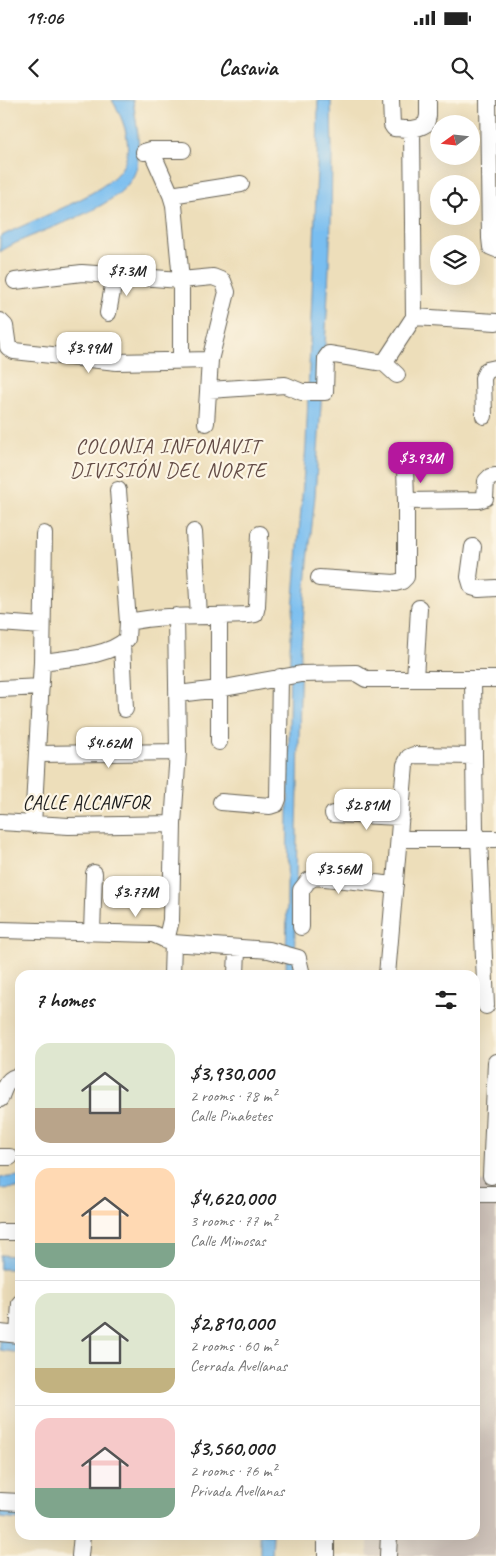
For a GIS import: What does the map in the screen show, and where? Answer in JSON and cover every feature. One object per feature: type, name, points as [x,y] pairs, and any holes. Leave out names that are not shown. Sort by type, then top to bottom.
[{"type":"street","points":[[391,100],[392,125],[394,128],[412,130],[426,124],[428,100]]},
{"type":"street","points":[[488,100],[494,248]]},
{"type":"street","points":[[384,363],[414,317],[412,130]]},
{"type":"street","points":[[181,360],[181,280],[174,205],[171,195],[147,151],[183,150]]},
{"type":"street","points":[[171,195],[241,184]]},
{"type":"street","points":[[15,281],[82,273],[181,280],[213,277],[223,281],[227,292],[210,360],[206,424]]},
{"type":"street","points":[[108,313],[116,275]]},
{"type":"street","points":[[414,317],[496,322]]},
{"type":"street","points":[[0,321],[5,326],[8,347],[14,350],[118,362],[210,360]]},
{"type":"street","points":[[209,390],[284,385],[302,392],[325,392],[326,358],[329,354],[384,363],[397,375]]},
{"type":"street","points":[[484,416],[482,378],[487,370],[496,368]]},
{"type":"street","points":[[318,578],[395,583],[402,581],[406,577],[406,468]]},
{"type":"street","points":[[406,501],[479,500],[485,498],[486,480],[496,476]]},
{"type":"street","points":[[42,662],[101,652],[127,639],[128,622],[118,490]]},
{"type":"street","points":[[194,532],[199,616]]},
{"type":"street","points":[[34,825],[42,662],[44,534]]},
{"type":"street","points":[[128,622],[176,616],[248,616],[255,614],[260,534]]},
{"type":"street","points":[[473,547],[469,577],[472,587],[478,589],[496,588]]},
{"type":"street","points":[[415,679],[419,608]]},
{"type":"street","points":[[172,970],[169,942],[173,824],[178,752],[176,616]]},
{"type":"street","points":[[219,616],[219,742]]},
{"type":"street","points":[[0,623],[42,626]]},
{"type":"street","points":[[122,643],[126,709]]},
{"type":"street","points":[[178,694],[219,689],[289,676],[356,673],[366,679],[496,679]]},
{"type":"street","points":[[221,802],[270,806],[276,804],[289,676]]},
{"type":"street","points":[[473,679],[475,831],[479,838],[486,1006]]},
{"type":"street","points":[[0,689],[41,687]]},
{"type":"street","points":[[38,754],[178,752]]},
{"type":"street","points":[[387,970],[405,765],[409,757],[414,755],[474,756]]},
{"type":"street","points":[[334,814],[401,817]]},
{"type":"street","name":"CALLE ALCANFOR","points":[[0,822],[69,826],[173,824]]},
{"type":"street","points":[[399,839],[496,839]]},
{"type":"street","points":[[92,932],[94,873]]},
{"type":"street","points":[[301,927],[301,890],[308,881],[316,877],[395,884]]},
{"type":"street","points":[[0,930],[153,934],[169,942],[237,949],[269,950],[298,958],[301,970]]},
{"type":"street","points":[[236,970],[237,949]]},
{"type":"street","points":[[490,1176],[496,1062]]},
{"type":"street","points":[[0,1099],[7,1082],[15,1077]]},
{"type":"street","points":[[480,1194],[496,1194]]},
{"type":"street","points":[[0,1232],[15,1232]]},
{"type":"street","points":[[0,1333],[15,1335]]},
{"type":"street","points":[[0,1501],[15,1502]]},
{"type":"street","points":[[80,1556],[82,1540]]},
{"type":"street","points":[[326,1540],[326,1556]]},
{"type":"street","points":[[388,1556],[389,1540]]},
{"type":"shaded area","points":[[480,1181],[496,1183],[496,1556],[368,1556],[368,1540],[480,1540]]},
{"type":"water","points":[[112,100],[133,100],[138,133],[138,149],[137,166],[130,182],[117,195],[99,207],[15,243],[0,252],[0,237],[85,197],[114,177],[123,166],[127,149],[126,132]]},
{"type":"water","points":[[318,100],[331,100],[331,221],[327,314],[315,496],[301,646],[294,970],[286,970],[290,649],[306,445]]},
{"type":"water","points":[[15,1176],[15,1188],[0,1189],[0,1178]]},
{"type":"water","points":[[0,1255],[15,1256],[15,1269],[0,1269]]},
{"type":"water","points":[[0,1337],[15,1338],[15,1352],[0,1350]]},
{"type":"water","points":[[0,1505],[15,1506],[15,1520],[0,1518]]},
{"type":"water","points":[[260,1540],[273,1540],[272,1556],[260,1556]]},
{"type":"district","name":"COLONIA INFONAVIT DIVISIÓN DEL NORTE","points":[[168,458]]}]
